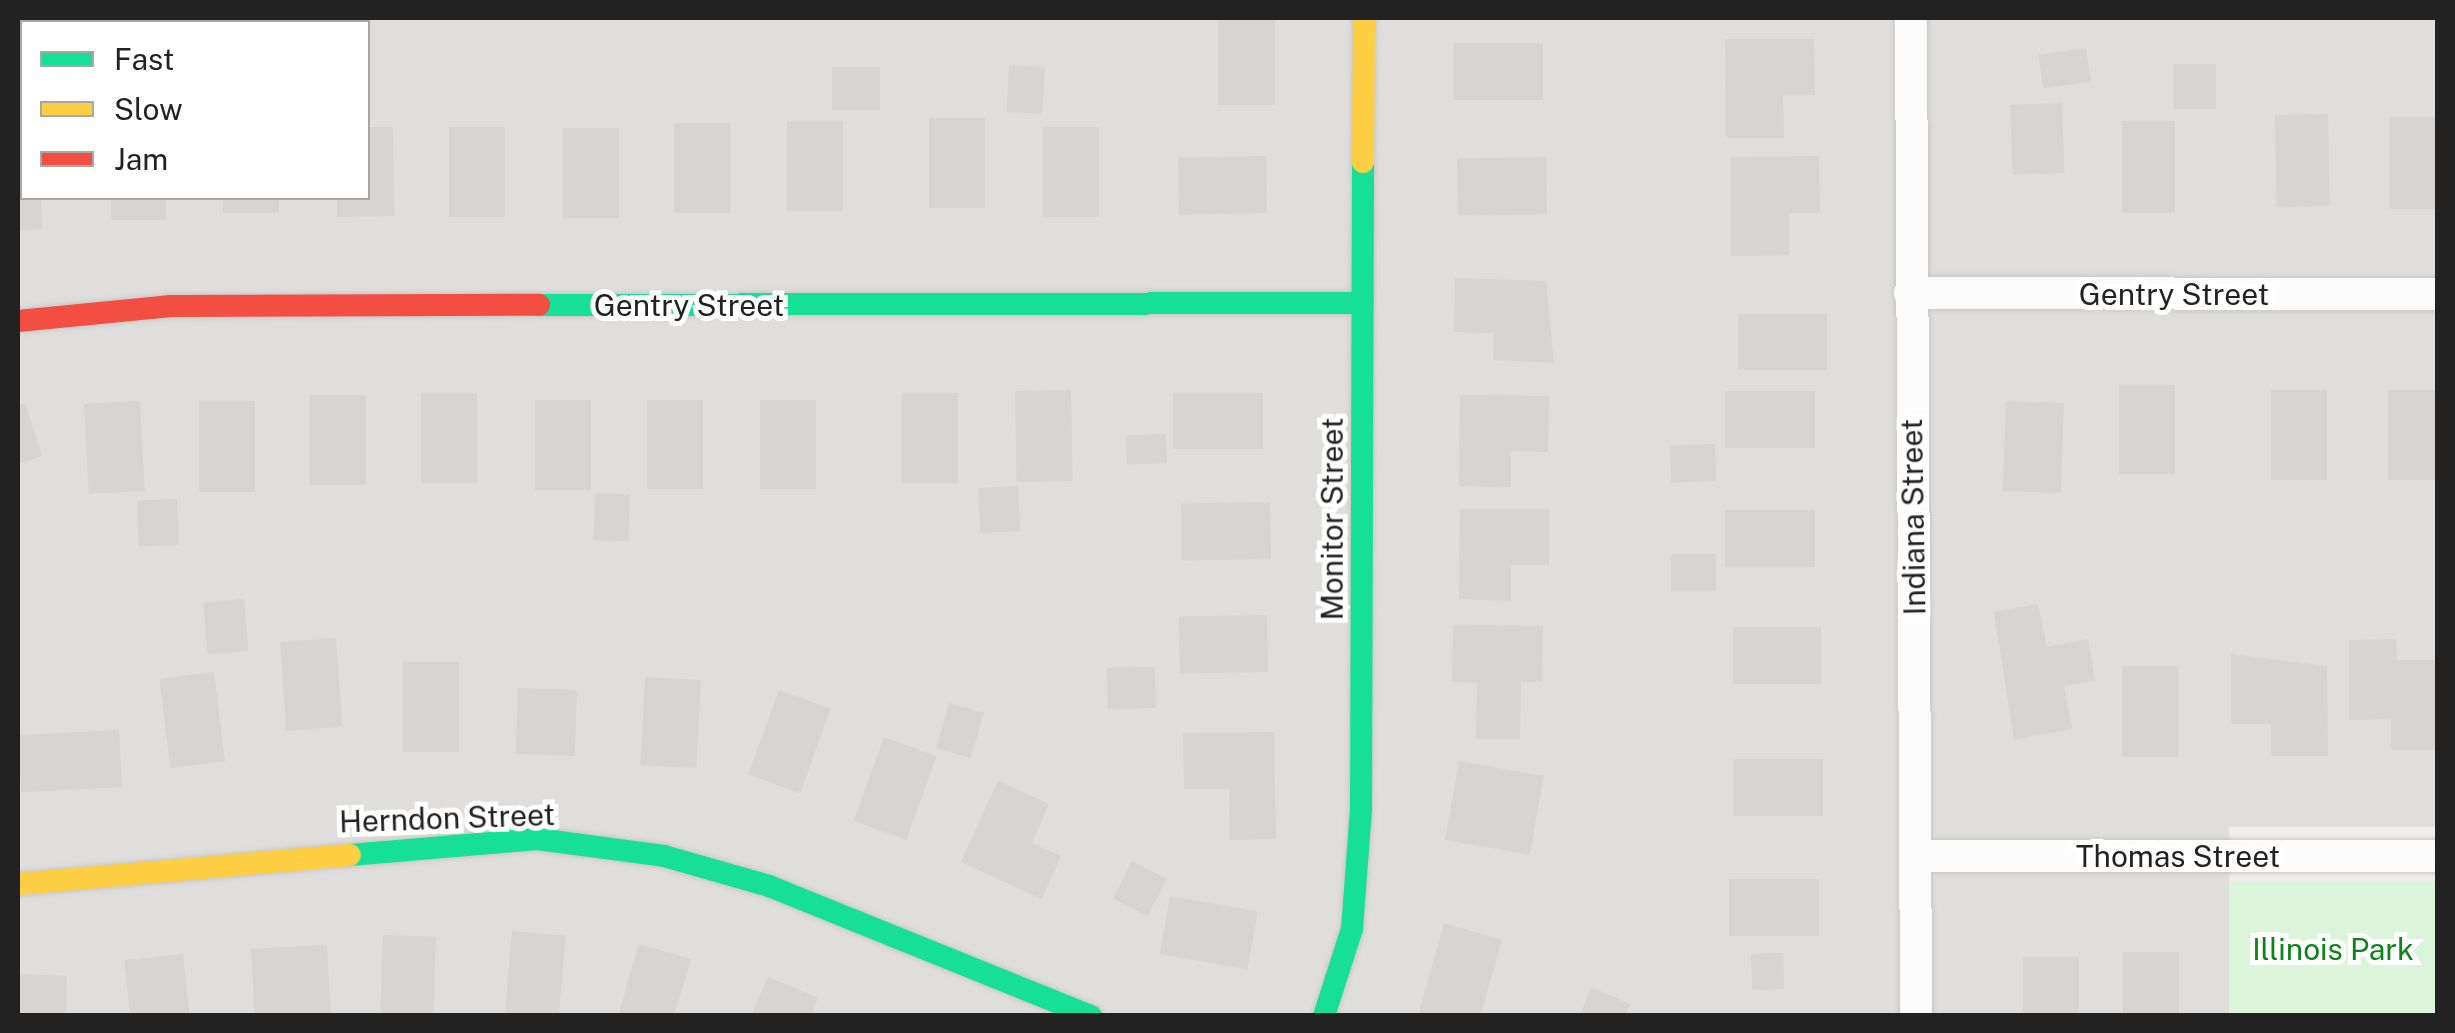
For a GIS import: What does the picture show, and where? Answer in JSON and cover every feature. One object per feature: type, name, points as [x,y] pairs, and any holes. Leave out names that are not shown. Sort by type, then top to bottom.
[{"type":"street","name":"Monitor Street","points":[[1324,1016],[1352,929],[1361,808],[1364,18]]},
{"type":"street","name":"Indiana Street","points":[[1912,18],[1910,293],[1918,856],[1916,1016]]},
{"type":"street","name":"Gentry Street","points":[[1910,293],[2438,294]]},
{"type":"street","name":"Gentry Street","points":[[18,321],[171,306],[1362,303]]},
{"type":"street","name":"Herndon Street","points":[[18,884],[537,839],[664,856],[769,886],[1091,1016]]},
{"type":"street","name":"Thomas Street","points":[[1918,856],[2438,856]]},
{"type":"shaded area","points":[[18,18],[2437,18],[2437,827],[2229,827],[2229,1015],[18,1015]]},
{"type":"green space","name":"Illinois Park","points":[[2229,881],[2437,881],[2437,1015],[2229,1015]]},
{"type":"building","points":[[1218,18],[1275,18],[1275,105],[1218,105]]},
{"type":"building","points":[[1725,39],[1814,39],[1815,95],[1783,95],[1784,138],[1726,138]]},
{"type":"building","points":[[1454,43],[1543,43],[1543,100],[1454,100]]},
{"type":"building","points":[[2086,48],[2091,82],[2043,88],[2038,55]]},
{"type":"building","points":[[2174,64],[2216,64],[2216,109],[2174,109]]},
{"type":"building","points":[[1009,65],[1045,67],[1042,114],[1007,112]]},
{"type":"building","points":[[832,67],[880,67],[880,110],[832,110]]},
{"type":"building","points":[[2062,103],[2064,173],[2012,175],[2010,105]]},
{"type":"building","points":[[2328,114],[2330,206],[2277,207],[2275,115]]},
{"type":"building","points":[[2390,117],[2438,117],[2438,209],[2390,209]]},
{"type":"building","points":[[929,118],[985,118],[985,208],[929,208]]},
{"type":"building","points":[[787,121],[843,121],[843,211],[787,211]]},
{"type":"building","points":[[2122,121],[2175,121],[2175,213],[2122,213]]},
{"type":"building","points":[[674,123],[730,123],[730,213],[674,213]]},
{"type":"building","points":[[370,127],[393,127],[394,216],[337,217],[337,200],[370,200]]},
{"type":"building","points":[[449,127],[505,127],[505,217],[449,217]]},
{"type":"building","points":[[1043,127],[1099,127],[1099,217],[1043,217]]},
{"type":"building","points":[[563,128],[619,128],[619,218],[563,218]]},
{"type":"building","points":[[18,139],[20,200],[41,200],[42,229],[18,230]]},
{"type":"building","points":[[1266,156],[1267,213],[1179,215],[1178,158]]},
{"type":"building","points":[[1819,156],[1820,213],[1789,213],[1789,255],[1731,256],[1731,157]]},
{"type":"building","points":[[1546,157],[1547,214],[1458,216],[1457,159]]},
{"type":"building","points":[[111,200],[166,200],[166,220],[111,220]]},
{"type":"building","points":[[223,200],[279,200],[279,213],[223,213]]},
{"type":"building","points":[[1455,278],[1546,281],[1554,363],[1493,360],[1494,333],[1454,332]]},
{"type":"building","points":[[1738,314],[1827,314],[1827,370],[1738,370]]},
{"type":"building","points":[[2119,385],[2175,385],[2175,474],[2119,474]]},
{"type":"building","points":[[1071,390],[1073,481],[1017,482],[1015,391]]},
{"type":"building","points":[[2271,390],[2327,390],[2327,480],[2271,480]]},
{"type":"building","points":[[2388,390],[2438,390],[2438,480],[2388,480]]},
{"type":"building","points":[[1725,391],[1815,391],[1815,448],[1725,448]]},
{"type":"building","points":[[421,393],[477,393],[477,483],[421,483]]},
{"type":"building","points":[[902,393],[958,393],[958,483],[902,483]]},
{"type":"building","points":[[1173,393],[1263,393],[1263,449],[1173,449]]},
{"type":"building","points":[[310,395],[366,395],[366,485],[310,485]]},
{"type":"building","points":[[1460,395],[1549,396],[1548,452],[1511,451],[1511,487],[1459,486]]},
{"type":"building","points":[[535,400],[591,400],[591,490],[535,490]]},
{"type":"building","points":[[647,400],[703,400],[703,489],[647,489]]},
{"type":"building","points":[[760,400],[816,400],[816,489],[760,489]]},
{"type":"building","points":[[140,401],[145,491],[89,494],[84,404]]},
{"type":"building","points":[[199,401],[255,401],[255,492],[199,492]]},
{"type":"building","points":[[2006,401],[2064,403],[2061,493],[2003,491]]},
{"type":"building","points":[[25,403],[42,456],[18,464],[18,406]]},
{"type":"building","points":[[1166,434],[1167,463],[1127,464],[1126,435]]},
{"type":"building","points":[[1715,444],[1716,481],[1671,483],[1670,446]]},
{"type":"building","points":[[1018,486],[1020,531],[980,533],[978,488]]},
{"type":"building","points":[[595,493],[630,494],[628,541],[593,540]]},
{"type":"building","points":[[177,499],[179,545],[139,546],[137,500]]},
{"type":"building","points":[[1270,502],[1271,559],[1182,561],[1181,504]]},
{"type":"building","points":[[1460,509],[1549,509],[1549,565],[1511,565],[1511,601],[1459,599]]},
{"type":"building","points":[[1725,510],[1815,510],[1815,567],[1725,567]]},
{"type":"building","points":[[1671,554],[1716,554],[1716,591],[1671,591]]},
{"type":"building","points":[[244,599],[249,651],[208,654],[203,603]]},
{"type":"building","points":[[2038,604],[2047,647],[2088,639],[2095,681],[2064,686],[2072,729],[2014,740],[1994,612]]},
{"type":"building","points":[[1267,615],[1268,672],[1180,674],[1179,617]]},
{"type":"building","points":[[1453,625],[1543,626],[1542,682],[1521,682],[1520,739],[1476,739],[1477,683],[1452,682]]},
{"type":"building","points":[[1733,627],[1821,627],[1821,684],[1733,684]]},
{"type":"building","points":[[336,638],[342,727],[286,731],[280,642]]},
{"type":"building","points":[[2396,639],[2397,660],[2438,660],[2438,750],[2391,750],[2391,719],[2349,720],[2349,640]]},
{"type":"building","points":[[2231,654],[2327,666],[2328,756],[2271,756],[2271,724],[2231,724]]},
{"type":"building","points":[[403,662],[459,662],[459,752],[403,752]]},
{"type":"building","points":[[2122,666],[2178,666],[2178,757],[2122,757]]},
{"type":"building","points":[[1155,667],[1156,708],[1108,709],[1107,668]]},
{"type":"building","points":[[214,672],[225,761],[170,768],[159,679]]},
{"type":"building","points":[[645,677],[701,680],[696,768],[640,765]]},
{"type":"building","points":[[518,688],[577,690],[575,756],[516,754]]},
{"type":"building","points":[[779,690],[831,709],[800,793],[748,775]]},
{"type":"building","points":[[949,703],[984,713],[971,758],[936,748]]},
{"type":"building","points":[[119,730],[122,787],[21,792],[18,735]]},
{"type":"building","points":[[1274,732],[1276,839],[1230,840],[1229,789],[1184,789],[1183,733]]},
{"type":"building","points":[[884,737],[937,756],[906,840],[854,821]]},
{"type":"building","points":[[1734,759],[1823,759],[1823,816],[1734,816]]},
{"type":"building","points":[[1459,761],[1544,776],[1530,855],[1445,840]]},
{"type":"building","points":[[998,781],[1049,804],[1032,843],[1061,856],[1042,899],[961,862]]},
{"type":"building","points":[[1132,861],[1167,879],[1148,916],[1113,898]]},
{"type":"building","points":[[1729,879],[1819,879],[1819,936],[1729,936]]},
{"type":"building","points":[[1170,896],[1258,911],[1247,970],[1160,954]]},
{"type":"building","points":[[1444,923],[1502,940],[1480,1016],[1418,1016]]},
{"type":"building","points":[[512,931],[566,936],[559,1016],[505,1016]]},
{"type":"building","points":[[383,935],[436,937],[433,1016],[380,1016]]},
{"type":"building","points":[[639,944],[691,959],[674,1016],[618,1016]]},
{"type":"building","points":[[327,945],[331,1016],[255,1016],[251,949]]},
{"type":"building","points":[[2123,952],[2179,952],[2179,1016],[2123,1016]]},
{"type":"building","points":[[1783,953],[1784,989],[1752,990],[1751,954]]},
{"type":"building","points":[[183,954],[189,1016],[130,1016],[124,960]]},
{"type":"building","points":[[2023,957],[2079,957],[2079,1016],[2023,1016]]},
{"type":"building","points":[[18,974],[67,976],[66,1016],[18,1016]]},
{"type":"building","points":[[768,977],[818,998],[810,1016],[751,1016]]},
{"type":"building","points":[[1591,987],[1630,1004],[1625,1016],[1580,1016]]},
{"type":"traffic: fast","points":[[1324,1016],[1352,929],[1361,808],[1363,162]]},
{"type":"traffic: fast","points":[[539,305],[1362,303]]},
{"type":"traffic: fast","points":[[350,855],[537,839],[664,856],[769,886],[1091,1016]]},
{"type":"traffic: slow","points":[[1363,162],[1364,18]]},
{"type":"traffic: slow","points":[[18,884],[350,855]]},
{"type":"traffic: jam","points":[[18,321],[171,306],[539,305]]}]
